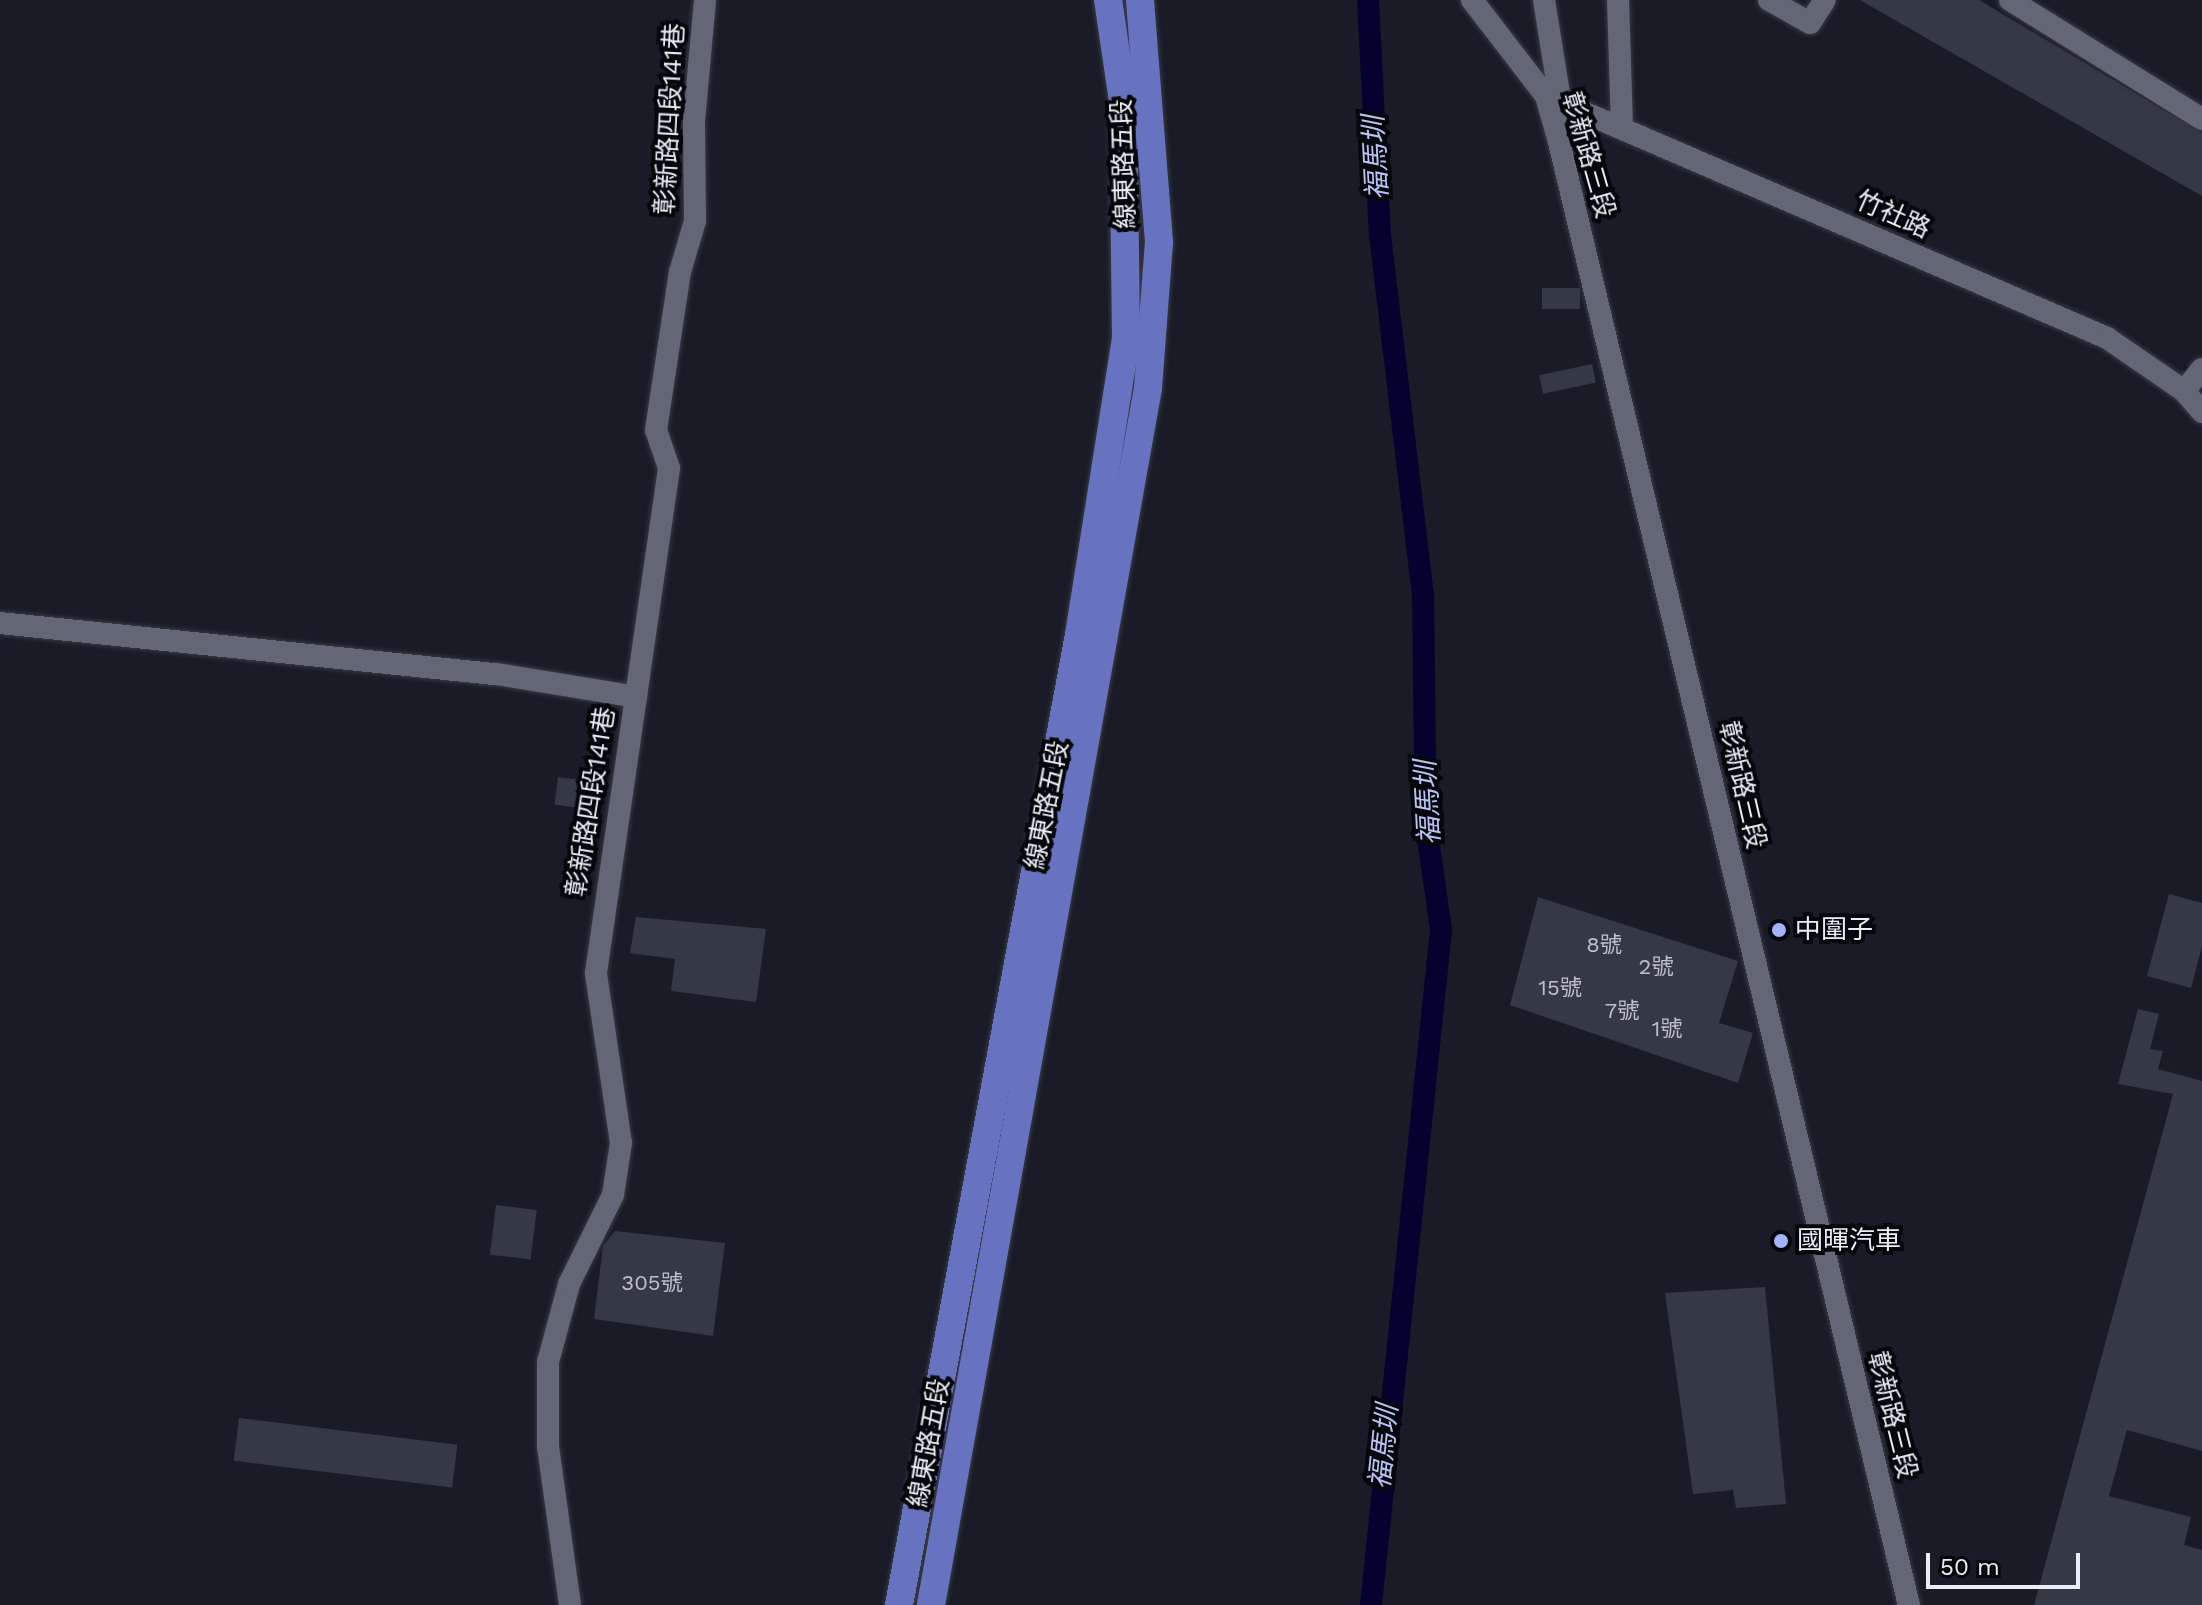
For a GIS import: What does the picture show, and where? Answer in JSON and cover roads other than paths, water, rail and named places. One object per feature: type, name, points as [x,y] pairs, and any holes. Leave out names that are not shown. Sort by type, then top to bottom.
[{"type":"main road","name":"線東路五段","points":[[899,1605],[1079,635],[1126,338],[1123,101],[1108,0]]},
{"type":"main road","name":"線東路五段","points":[[931,1605],[1148,388],[1159,242],[1140,0]]},
{"type":"street","name":"彰新路四段141巷","points":[[570,1605],[548,1447],[548,1362],[569,1284],[613,1195],[621,1143],[596,973],[669,468],[656,430],[695,221],[694,121],[705,0]]},
{"type":"street","name":"彰新路三段","points":[[1472,0],[1554,100]]},
{"type":"street","name":"彰新路三段","points":[[1544,0],[1559,142],[1909,1605]]},
{"type":"street","points":[[1618,0],[1622,128]]},
{"type":"street","points":[[1769,0],[1810,23],[1825,0]]},
{"type":"street","points":[[2010,0],[2202,119]]},
{"type":"street","name":"竹社路","points":[[1554,100],[2107,338],[2184,391],[2202,412]]},
{"type":"street","points":[[2184,391],[2202,369]]},
{"type":"street","points":[[0,623],[496,674],[636,697]]},
{"type":"waterway","name":"福馬圳","points":[[1368,0],[1380,235],[1423,593],[1426,824],[1441,930],[1371,1605]]},
{"type":"waterway","points":[[2186,369],[2202,388]]},
{"type":"place","name":"中圍子","points":[[1779,930]]},
{"type":"place","name":"國暉汽車","points":[[1781,1241]]}]
